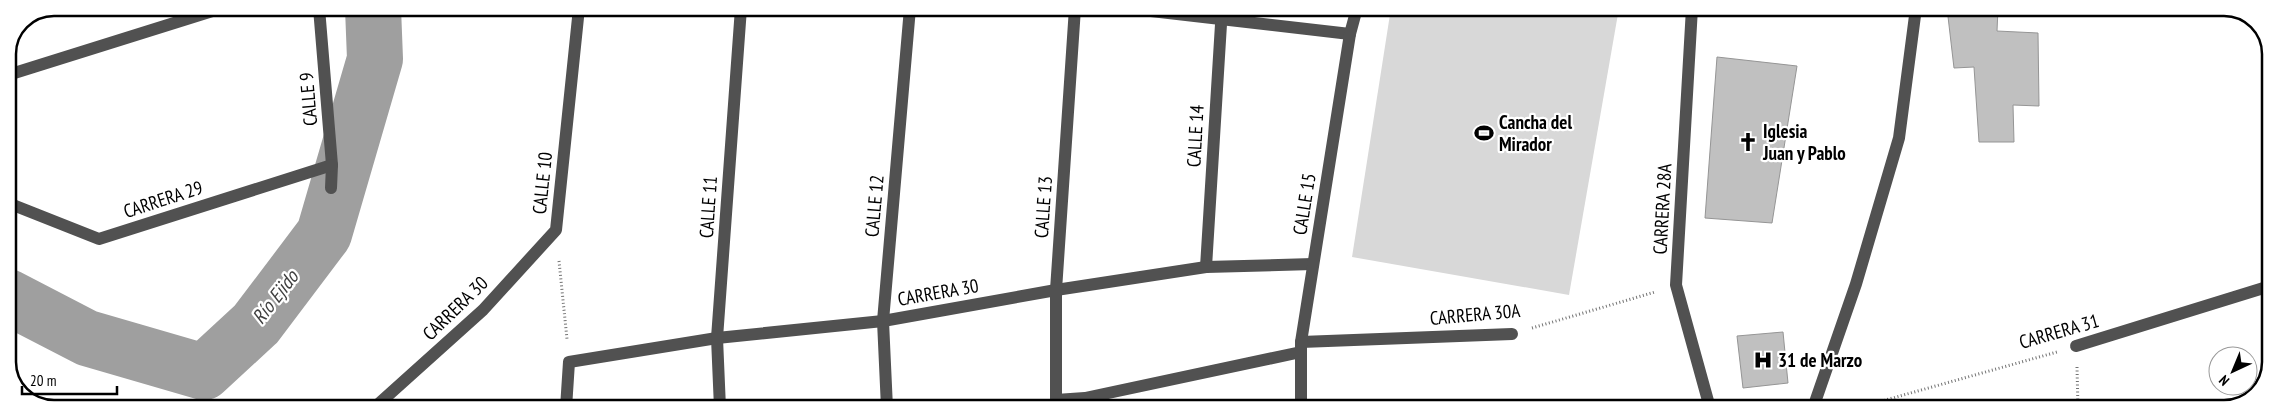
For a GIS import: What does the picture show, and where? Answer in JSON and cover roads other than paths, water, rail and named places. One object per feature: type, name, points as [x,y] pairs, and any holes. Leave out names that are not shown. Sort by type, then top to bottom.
[{"type":"street","points":[[16,72],[196,16]]},
{"type":"street","name":"CALLE 9","points":[[320,16],[332,165],[331,188]]},
{"type":"street","name":"CALLE 10","points":[[556,230],[578,16]]},
{"type":"street","name":"CALLE 11","points":[[720,399],[717,338],[740,16]]},
{"type":"street","name":"CALLE 12","points":[[887,399],[884,321],[909,16]]},
{"type":"street","name":"CALLE 13","points":[[1056,399],[1056,290],[1073,16]]},
{"type":"street","name":"CALLE 14","points":[[1206,267],[1222,17]]},
{"type":"street","points":[[1238,17],[1350,34]]},
{"type":"street","name":"CALLE 15","points":[[1301,400],[1301,347],[1350,34],[1355,17]]},
{"type":"street","name":"CARRERA 28A","points":[[1691,17],[1676,286],[1708,400]]},
{"type":"street","points":[[1816,400],[1856,284],[1899,138],[1915,17]]},
{"type":"street","name":"CARRERA 29","points":[[16,206],[99,239],[332,165]]},
{"type":"street","name":"CARRERA 30","points":[[384,399],[483,310],[556,230]]},
{"type":"street","name":"CARRERA 30","points":[[567,399],[569,362],[717,338],[884,321],[1056,290],[1206,267],[1313,264]]},
{"type":"street","name":"CARRERA 31","points":[[2076,346],[2261,289]]},
{"type":"street","name":"CARRERA 30A","points":[[1100,399],[1301,347],[1512,334]]},
{"type":"waterway","name":"Río Ejido","points":[[16,301],[87,338],[204,372],[256,324],[324,234],[375,59],[373,16]]},
{"type":"place","name":"Cancha del Mirador","points":[[1484,133]]},
{"type":"place","name":"Iglesia Juan y Pablo","points":[[1748,142]]},
{"type":"place","name":"31 de Marzo","points":[[1763,360]]}]
